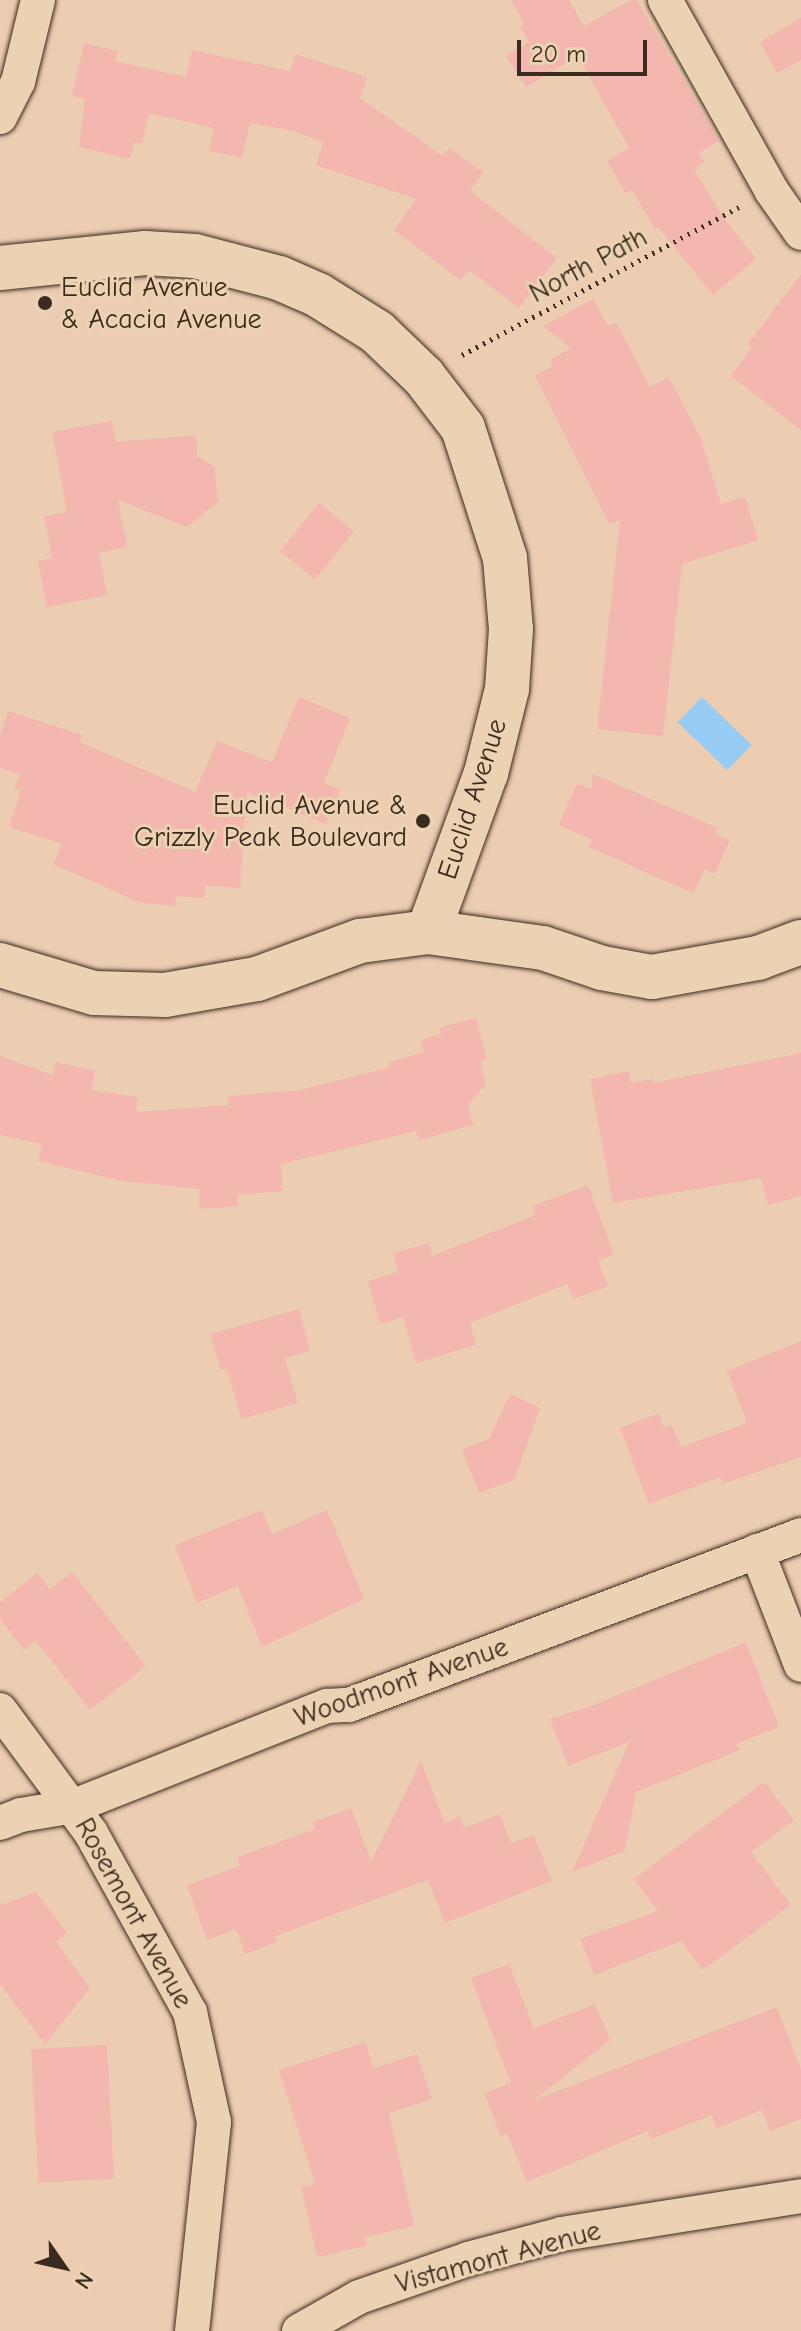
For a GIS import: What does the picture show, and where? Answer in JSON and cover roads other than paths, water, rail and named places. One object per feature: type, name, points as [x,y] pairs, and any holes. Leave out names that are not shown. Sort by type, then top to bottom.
[{"type":"street","points":[[0,117],[18,82],[34,29],[38,0]]},
{"type":"street","points":[[665,0],[771,190],[801,233]]},
{"type":"street","name":"Euclid Avenue","points":[[0,268],[145,253],[195,256],[238,265],[318,295],[377,332],[424,377],[463,428],[505,558],[511,629],[507,689],[486,773],[428,932]]},
{"type":"street","points":[[0,965],[94,993],[165,995],[257,979],[360,941],[428,932],[543,948],[602,968],[652,977],[758,958],[801,942]]},
{"type":"street","name":"Woodmont Avenue","points":[[0,1823],[21,1815],[74,1806],[327,1706],[349,1705],[801,1535]]},
{"type":"street","points":[[757,1551],[801,1665]]},
{"type":"street","name":"Rosemont Avenue","points":[[0,1710],[74,1806],[190,2012],[214,2122],[192,2331]]},
{"type":"street","name":"Vistamont Avenue","points":[[299,2331],[359,2297],[468,2259],[562,2234],[801,2196]]},
{"type":"water","points":[[702,697],[752,745],[727,770],[678,722]]},
{"type":"place","name":"Euclid Avenue & Acacia Avenue","points":[[45,303]]},
{"type":"place","name":"Euclid Avenue & Grizzly Peak Boulevard","points":[[423,821]]}]
